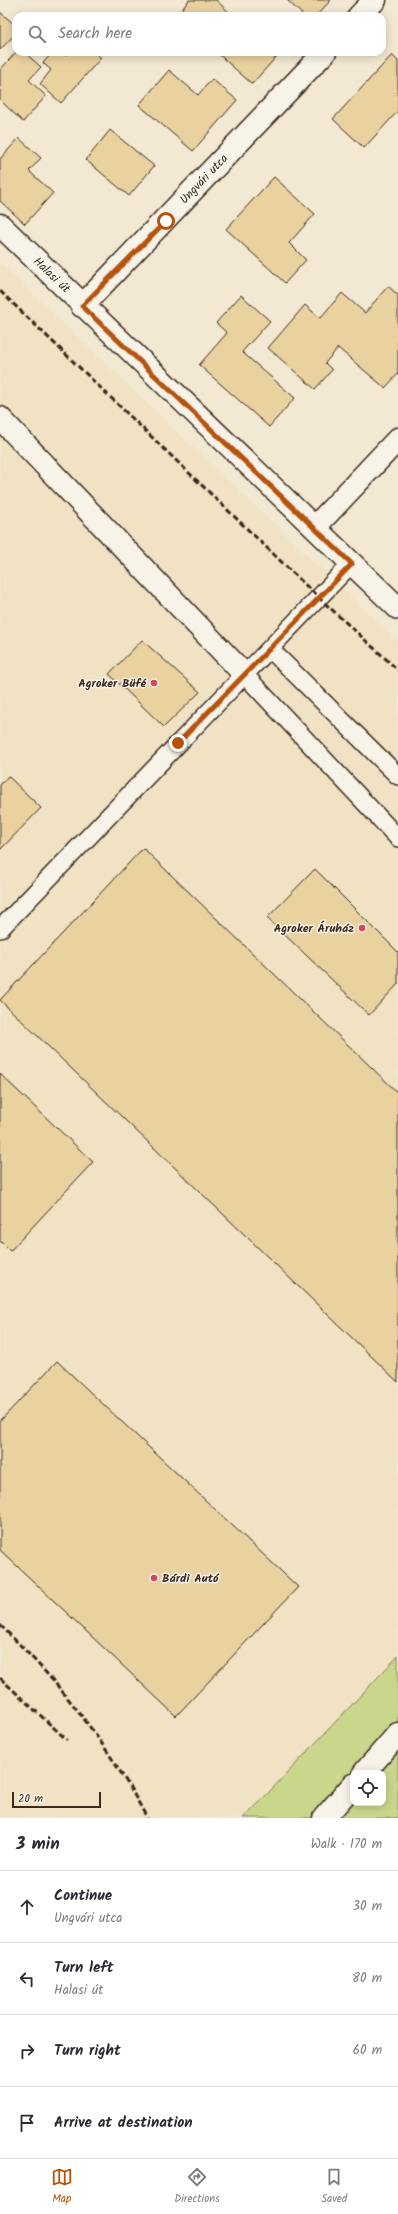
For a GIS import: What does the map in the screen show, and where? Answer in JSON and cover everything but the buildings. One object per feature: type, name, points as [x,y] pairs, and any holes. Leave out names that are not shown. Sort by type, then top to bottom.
[{"type":"street","points":[[363,12],[375,0]]},
{"type":"street","name":"Ungvári utca","points":[[82,306],[321,56]]},
{"type":"street","name":"Halasi út","points":[[0,225],[82,306],[315,527],[398,608]]},
{"type":"street","points":[[0,418],[244,674]]},
{"type":"street","points":[[315,527],[398,439]]},
{"type":"street","points":[[367,1770],[398,1734]]},
{"type":"street","points":[[324,1818],[350,1788]]},
{"type":"lane","points":[[0,929],[244,674],[352,564]]},
{"type":"lane","points":[[270,649],[398,776]]},
{"type":"lane","points":[[244,674],[398,838]]},
{"type":"shaded area","points":[[0,263],[398,642],[398,1656],[243,1818],[0,1818]]},
{"type":"green space","points":[[398,1656],[398,1818],[243,1818],[252,1810]]},
{"type":"railway","points":[[0,291],[318,597],[398,670]]},
{"type":"railway","points":[[0,1625],[63,1692],[116,1764],[147,1818]]},
{"type":"railway","points":[[0,1678],[67,1740]]},
{"type":"place","name":"Agroker Büfé","points":[[154,683]]},
{"type":"place","name":"Agroker Áruház","points":[[362,928]]},
{"type":"place","name":"Bárdi Autó","points":[[154,1578]]},
{"type":"route","points":[[166,221],[82,306],[352,564],[318,597],[270,649],[178,743]]}]
